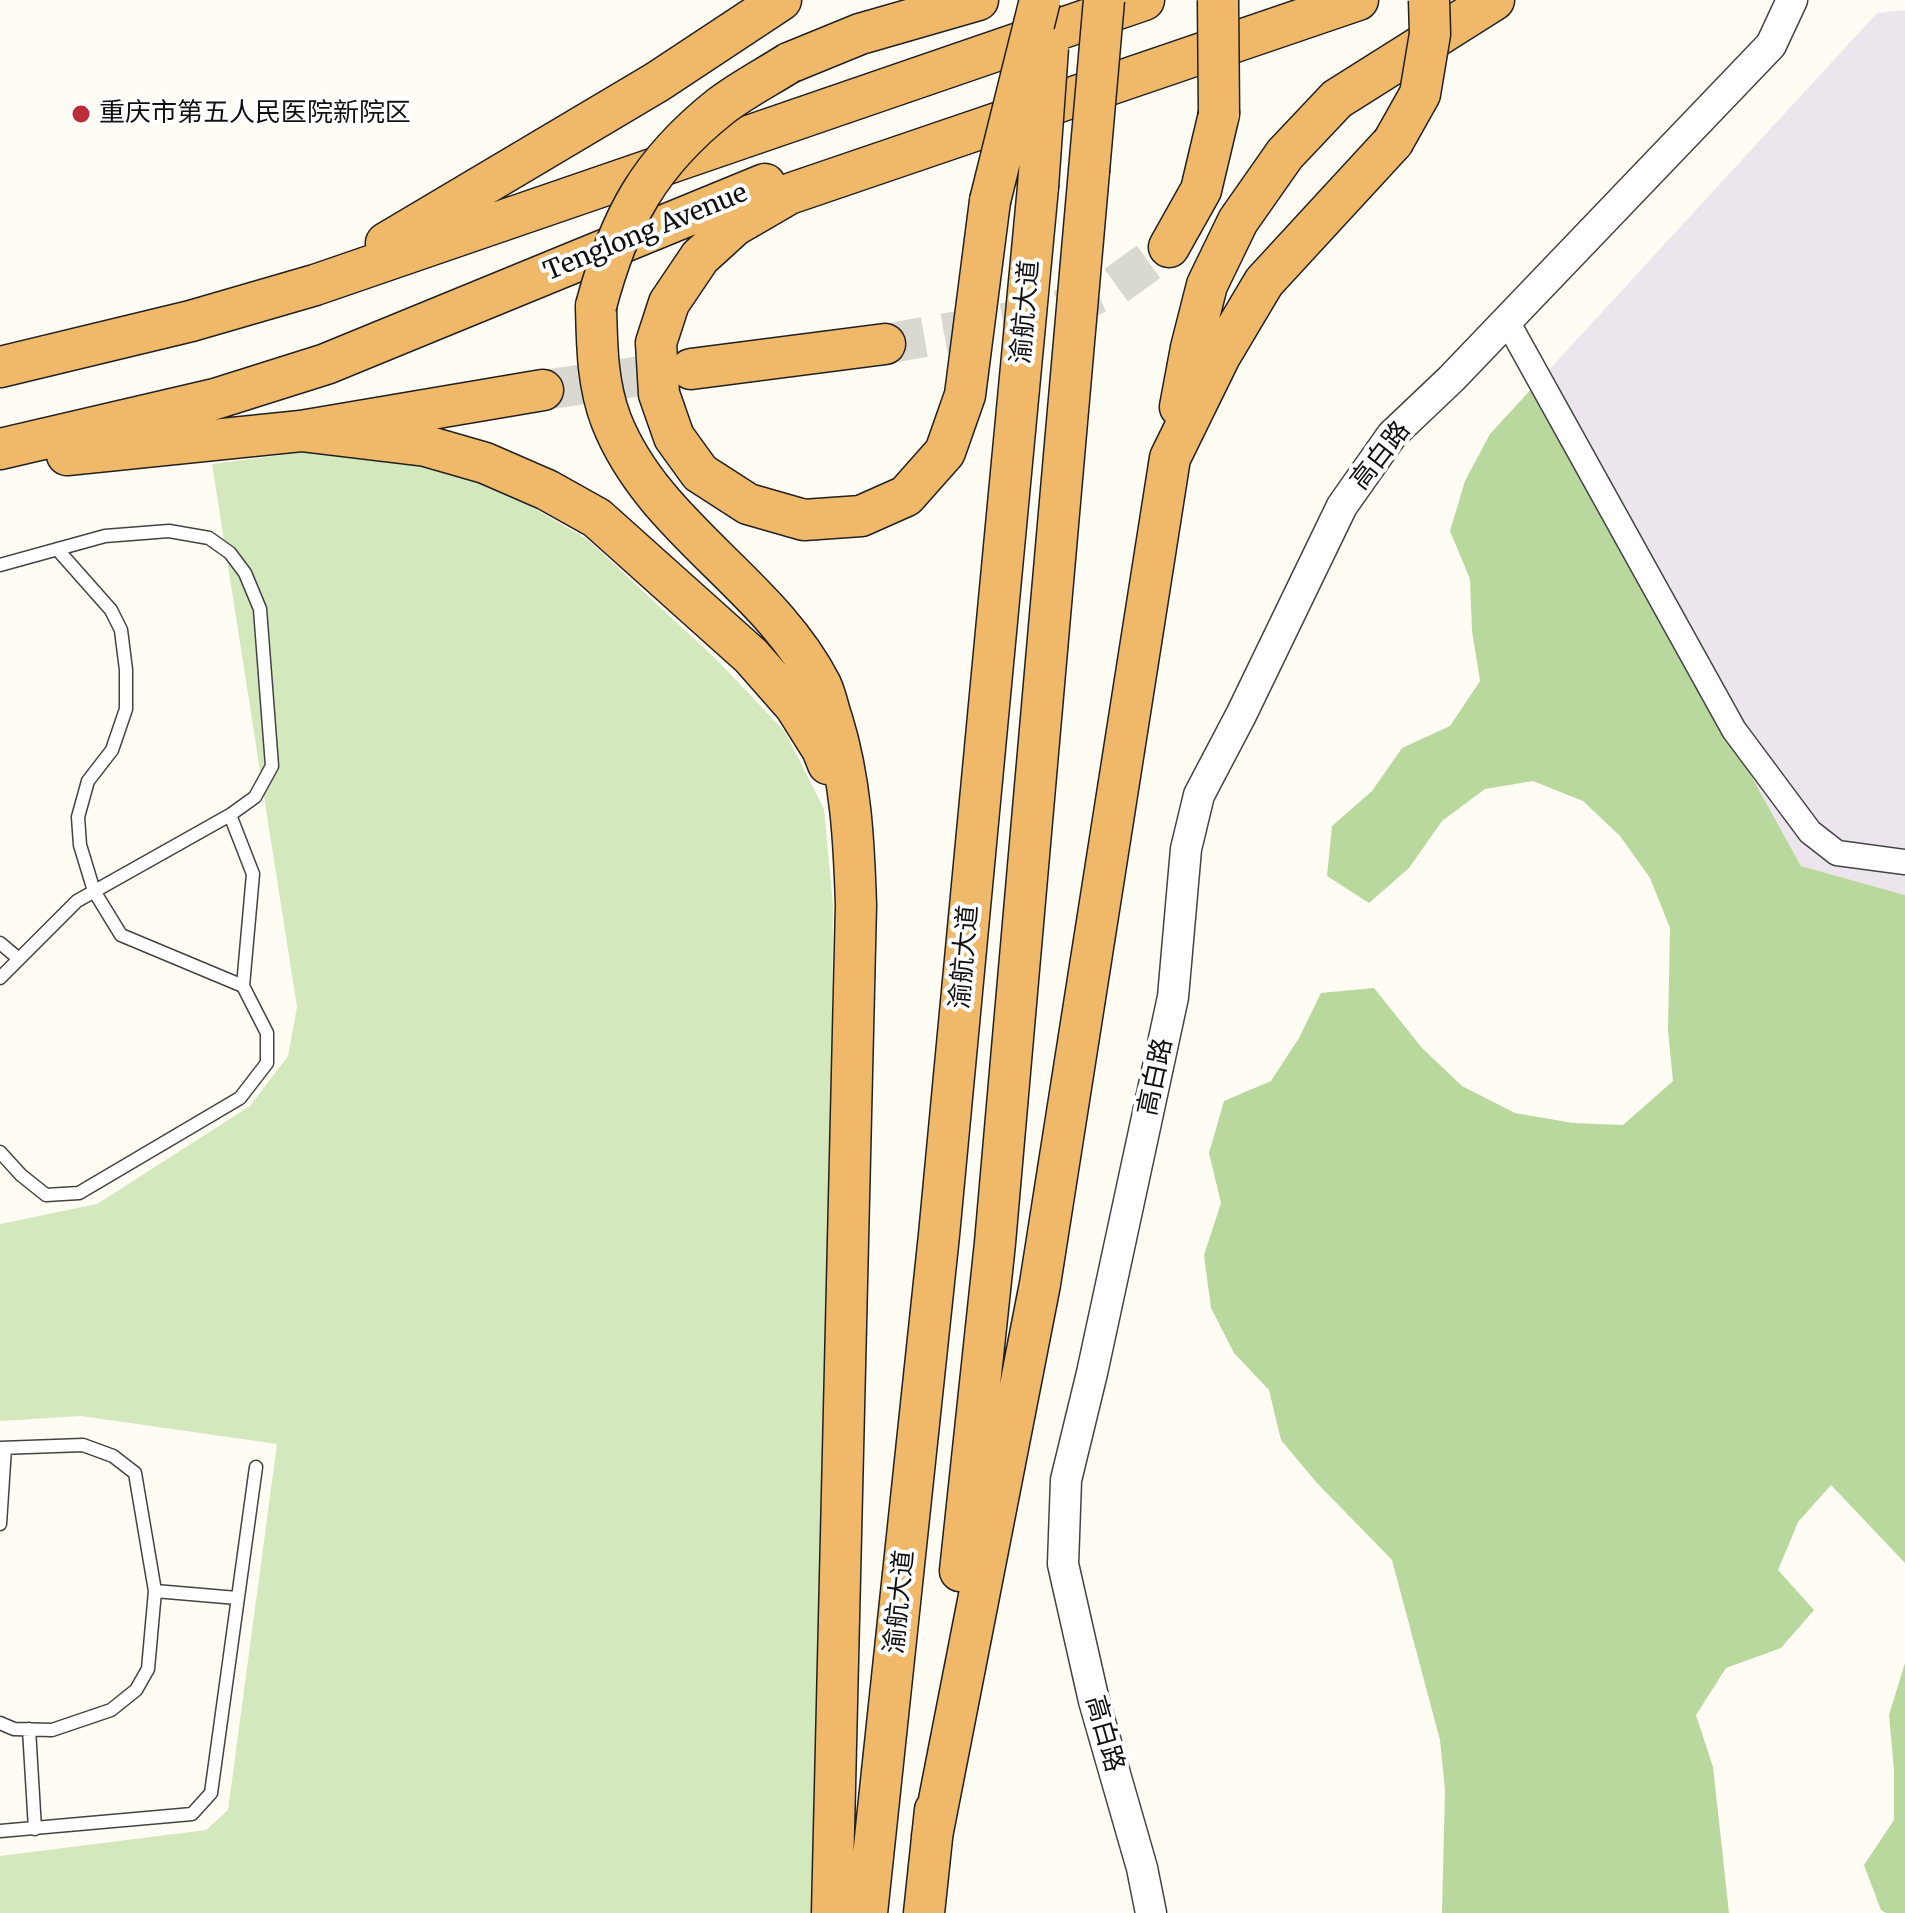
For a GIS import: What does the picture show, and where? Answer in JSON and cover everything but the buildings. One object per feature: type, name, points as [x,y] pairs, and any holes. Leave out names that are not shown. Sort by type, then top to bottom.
[{"type":"highway","points":[[657,82],[781,0]]},
{"type":"highway","points":[[315,285],[798,0]]},
{"type":"highway","points":[[832,1913],[856,905],[853,823],[839,743],[821,685],[774,615],[674,516],[639,473],[611,420],[597,365],[596,306],[609,257],[632,206],[672,149],[723,105],[789,63],[860,34],[978,0]]},
{"type":"highway","points":[[1040,0],[990,201],[965,395],[945,452],[906,496],[861,516],[804,520],[748,504],[700,473],[674,437],[659,394],[656,343],[669,303],[700,257],[734,226],[789,194],[1358,0]]},
{"type":"highway","name":"渝航大道","points":[[867,1913],[941,1219],[1038,187],[1051,0]]},
{"type":"highway","name":"渝航大道","points":[[924,1913],[995,1243],[1104,0]]},
{"type":"highway","name":"Tenglong Avenue","points":[[0,367],[191,321],[315,285],[1144,0]]},
{"type":"highway","points":[[1169,247],[1201,190],[1219,114],[1218,0]]},
{"type":"highway","name":"Tenglong Avenue","points":[[0,449],[215,399],[326,364],[827,159],[1288,0]]},
{"type":"highway","points":[[1170,458],[1220,356],[1264,282],[1393,142],[1420,94],[1430,34],[1429,0]]},
{"type":"highway","points":[[932,1836],[1040,1284],[1170,458],[1191,348],[1207,285],[1238,221],[1285,154],[1337,99],[1494,0]]},
{"type":"highway","points":[[691,369],[885,344]]},
{"type":"highway","points":[[0,461],[301,431],[543,390]]},
{"type":"highway","points":[[301,431],[426,446],[485,463],[547,490],[597,518],[751,656],[795,706],[822,749],[853,823]]},
{"type":"street","name":"高白路","points":[[1151,1913],[1142,1868],[1094,1701],[1063,1564],[1066,1480],[1173,997],[1186,849],[1199,795],[1342,506],[1392,435],[1507,321],[1771,45],[1792,0]]},
{"type":"street","points":[[1507,321],[1734,730],[1810,832],[1837,853],[1905,862]]},
{"type":"lane","points":[[0,565],[105,536],[169,531],[209,538],[230,553],[245,573],[260,609],[272,766],[255,797],[230,815],[77,901],[0,978]]},
{"type":"lane","points":[[57,549],[111,610],[121,630],[126,670],[126,709],[112,750],[88,781],[78,817],[80,845],[94,891],[121,935],[243,986]]},
{"type":"lane","points":[[0,1152],[21,1175],[46,1195],[79,1193],[240,1098],[267,1063],[267,1033],[243,986],[253,874],[230,815]]},
{"type":"lane","points":[[0,943],[19,959]]},
{"type":"lane","points":[[0,1524],[2,1448],[83,1445],[113,1456],[135,1473],[155,1591],[148,1669],[136,1690],[111,1710],[52,1730],[14,1729],[0,1723]]},
{"type":"lane","points":[[0,1831],[192,1814],[211,1793],[256,1467]]},
{"type":"lane","points":[[155,1591],[237,1598]]},
{"type":"lane","points":[[29,1729],[35,1829]]},
{"type":"shaded area","points":[[1905,10],[1905,895],[1801,866],[1535,385],[1877,13]]},
{"type":"green space","points":[[1535,385],[1801,866],[1905,895],[1905,1563],[1831,1485],[1798,1522],[1778,1570],[1814,1610],[1781,1648],[1726,1668],[1696,1715],[1713,1767],[1729,1913],[1442,1913],[1445,1790],[1440,1740],[1392,1560],[1317,1483],[1281,1440],[1269,1390],[1234,1353],[1211,1308],[1204,1255],[1221,1203],[1209,1153],[1224,1101],[1271,1081],[1299,1038],[1321,993],[1374,988],[1422,1048],[1462,1086],[1515,1113],[1573,1123],[1623,1125],[1673,1081],[1668,1031],[1670,928],[1650,878],[1620,836],[1583,801],[1533,781],[1485,789],[1442,821],[1409,868],[1369,903],[1327,876],[1332,826],[1372,791],[1402,748],[1450,726],[1480,681],[1472,631],[1470,579],[1450,531],[1465,481],[1490,434]]},
{"type":"green space","points":[[312,451],[420,463],[489,482],[587,539],[718,661],[785,732],[824,809],[833,905],[826,1732],[815,1913],[0,1913],[0,1856],[206,1830],[228,1810],[277,1444],[81,1416],[0,1421],[0,1224],[97,1204],[250,1106],[288,1056],[297,1007],[212,464]]},
{"type":"green space","points":[[1905,1663],[1905,1913],[1886,1913],[1881,1910],[1864,1865],[1894,1820],[1889,1715]]},
{"type":"tunnel","points":[[885,344],[1049,315],[1115,286],[1169,247]]},
{"type":"tunnel","points":[[543,390],[691,369]]},
{"type":"place","name":"重庆市第五人民医院新院区","points":[[81,114]]}]
